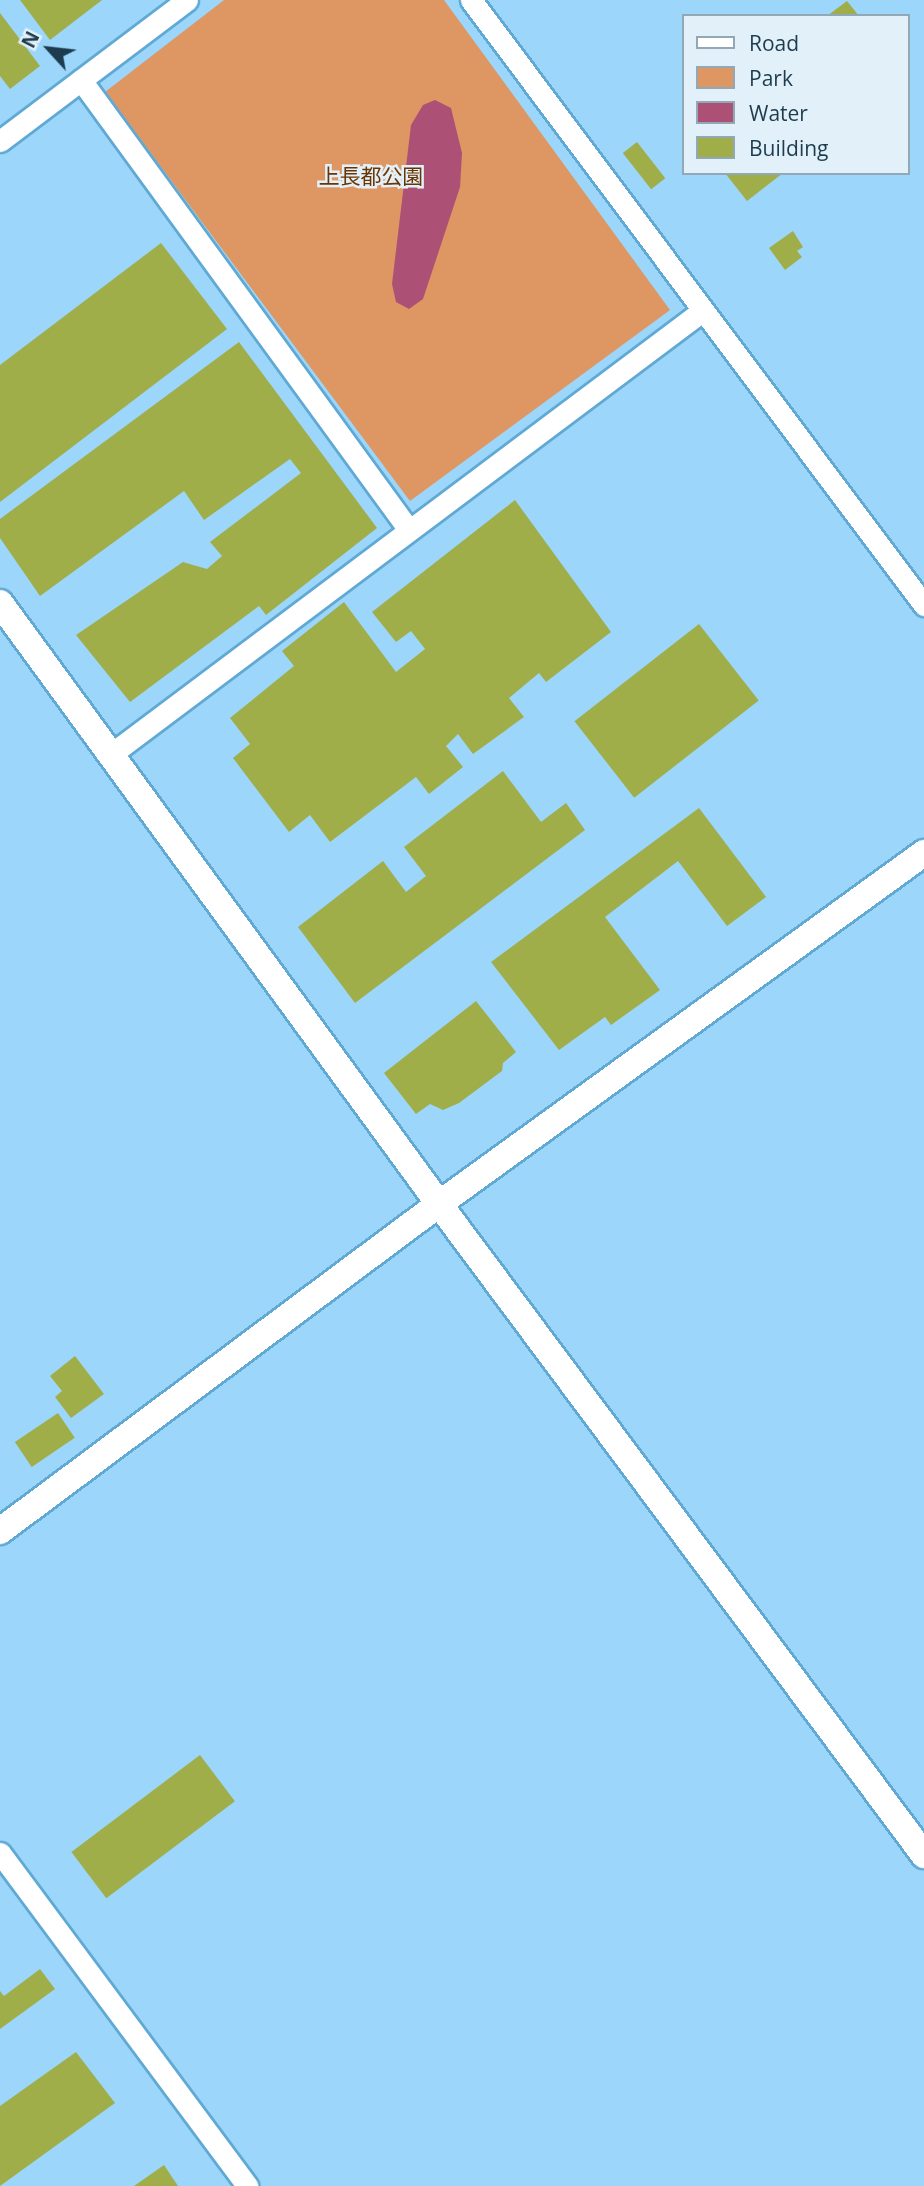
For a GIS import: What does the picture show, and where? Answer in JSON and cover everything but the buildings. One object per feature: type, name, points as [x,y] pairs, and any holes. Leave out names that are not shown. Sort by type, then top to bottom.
[{"type":"street","points":[[0,141],[187,0]]},
{"type":"street","points":[[471,0],[924,605]]},
{"type":"street","points":[[81,80],[409,530]]},
{"type":"street","points":[[110,755],[702,311]]},
{"type":"street","points":[[4,616],[110,755],[439,1204],[924,1855]]},
{"type":"street","points":[[0,1531],[439,1204],[924,853]]},
{"type":"street","points":[[0,1853],[247,2186]]},
{"type":"green space","name":"上長都公園","points":[[224,0],[444,0],[670,310],[410,501],[105,92]]},
{"type":"water","points":[[435,100],[451,108],[462,153],[460,187],[423,299],[409,309],[396,302],[392,284],[411,125],[423,105]]}]
